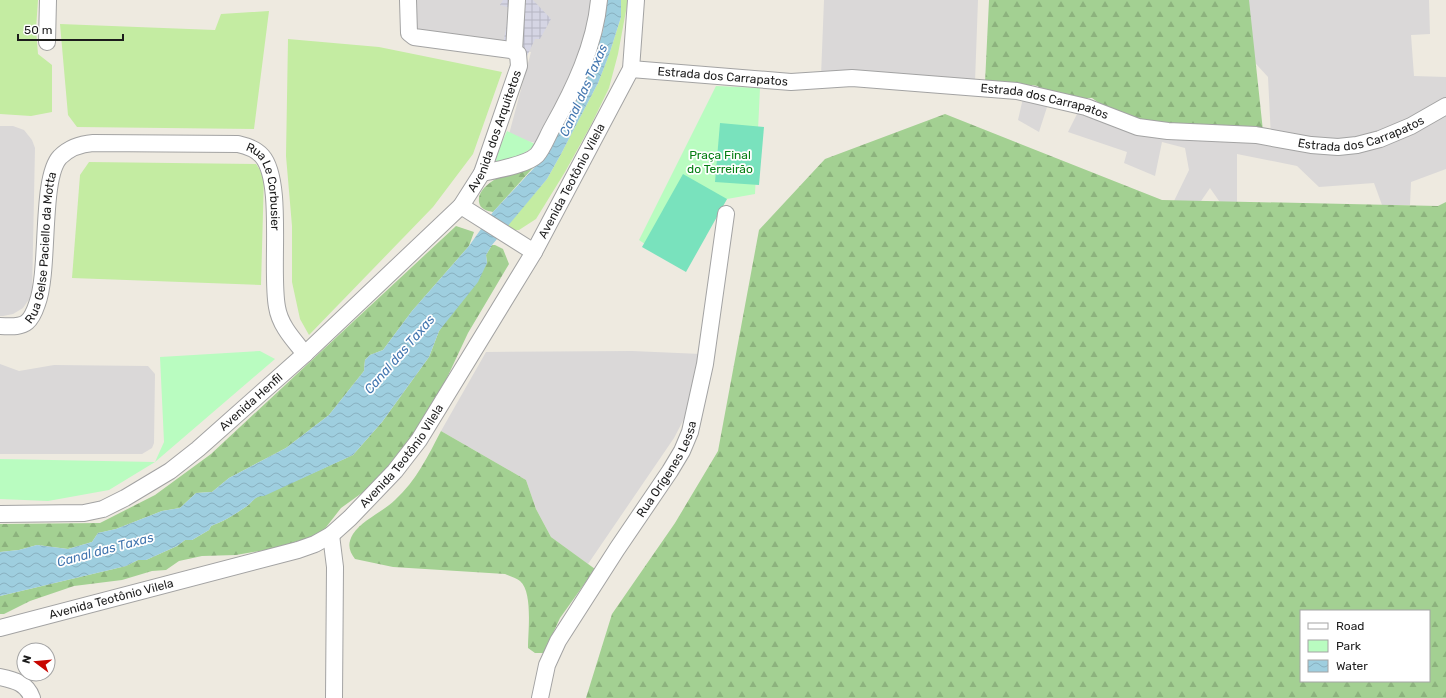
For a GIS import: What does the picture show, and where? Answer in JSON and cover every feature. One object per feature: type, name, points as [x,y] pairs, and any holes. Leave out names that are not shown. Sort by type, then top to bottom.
[{"type":"street","points":[[47,42],[48,0]]},
{"type":"street","name":"Avenida dos Arquitetos","points":[[408,0],[408,27],[409,33],[414,37],[514,51],[518,54],[519,66],[482,174],[461,206]]},
{"type":"street","points":[[514,51],[517,0]]},
{"type":"street","points":[[482,174],[521,163],[536,156],[565,106],[585,59],[594,34],[599,0]]},
{"type":"street","points":[[631,70],[636,0]]},
{"type":"street","name":"Estrada dos Carrapatos","points":[[631,70],[791,82],[852,78],[1017,92],[1086,108],[1138,127],[1168,131],[1256,135],[1311,145],[1338,147],[1357,145],[1380,138],[1410,126],[1446,106]]},
{"type":"street","name":"Avenida Teotônio Vilela","points":[[0,628],[298,550],[315,544],[331,535],[350,518],[395,471],[419,440],[534,252],[631,70]]},
{"type":"street","name":"Rua Le Corbusier","points":[[69,150],[93,143],[238,144],[256,151],[263,157],[274,189],[277,308],[284,328],[305,354]]},
{"type":"street","name":"Rua Gelse Paciello da Motta","points":[[0,326],[17,326],[26,323],[34,313],[42,285],[50,178],[59,158],[69,150]]},
{"type":"street","points":[[461,206],[477,217],[516,239],[534,252]]},
{"type":"street","name":"Avenida Henfil","points":[[0,514],[84,513],[103,509],[125,498],[170,471],[198,449],[305,354],[461,206]]},
{"type":"street","name":"Rua Orígenes Lessa","points":[[540,698],[546,665],[558,641],[617,549],[670,471],[682,451],[690,432],[705,364],[726,214]]},
{"type":"street","points":[[331,535],[335,573],[334,698]]},
{"type":"street","points":[[0,677],[15,680],[24,685],[30,692],[32,698]]},
{"type":"shaded area","points":[[411,0],[595,0],[591,33],[537,143],[508,138],[531,52],[410,33]]},
{"type":"shaded area","points":[[503,0],[533,0],[551,19],[540,39],[535,39],[527,56],[518,47],[503,44],[510,8],[500,5]]},
{"type":"shaded area","points":[[824,0],[978,0],[975,82],[1101,110],[1271,138],[1268,77],[1246,53],[1248,0],[1429,0],[1430,34],[1411,35],[1414,76],[1446,77],[1446,169],[1411,182],[1410,205],[1382,205],[1374,183],[1319,187],[1297,166],[1237,154],[1237,214],[1224,208],[1210,188],[1199,204],[1174,201],[1189,170],[1185,148],[1162,142],[1155,176],[1124,163],[1127,152],[1068,132],[1078,112],[1048,104],[1039,132],[1018,120],[1023,98],[821,76]]},
{"type":"shaded area","points":[[0,126],[13,126],[24,130],[32,140],[35,148],[32,295],[23,308],[13,314],[3,316],[0,316]]},
{"type":"shaded area","points":[[632,351],[701,354],[697,394],[674,438],[588,564],[551,537],[536,509],[526,480],[441,431],[486,352]]},
{"type":"shaded area","points":[[0,364],[19,371],[54,365],[148,366],[155,374],[154,443],[152,448],[142,454],[0,454]]},
{"type":"green space","points":[[0,0],[38,0],[36,29],[38,54],[52,65],[52,112],[31,116],[0,114]]},
{"type":"green space","points":[[621,0],[628,0],[618,54],[609,88],[591,125],[565,172],[536,219],[519,230],[509,230],[505,228],[547,179],[598,83],[621,17]]},
{"type":"green space","points":[[989,0],[1249,0],[1263,131],[1168,131],[1114,114],[1092,98],[1074,98],[1042,93],[1038,86],[1032,85],[1031,94],[985,83]]},
{"type":"green space","points":[[269,11],[254,129],[77,127],[68,115],[60,24],[215,30],[221,14]]},
{"type":"green space","points":[[288,39],[379,47],[502,72],[473,154],[433,207],[309,335],[300,319],[292,282],[292,226],[286,156]]},
{"type":"green space","name":"Praça Final do Terreirão","points":[[716,86],[760,88],[755,194],[727,199],[683,270],[639,240]]},
{"type":"green space","points":[[945,114],[1162,200],[1438,206],[1446,202],[1446,698],[586,698],[612,614],[675,523],[718,451],[759,230],[825,159]]},
{"type":"green space","points":[[720,123],[764,127],[759,185],[715,182]]},
{"type":"green space","points":[[507,131],[537,145],[511,161],[495,164],[497,153]]},
{"type":"green space","points":[[540,160],[493,212],[482,208],[479,202],[480,194],[485,187],[502,175]]},
{"type":"green space","points":[[89,162],[256,164],[264,176],[261,285],[72,278],[80,175]]},
{"type":"green space","points":[[683,174],[727,199],[686,272],[642,247]]},
{"type":"green space","points":[[456,226],[474,232],[469,246],[412,311],[383,350],[370,355],[365,360],[364,371],[329,415],[286,448],[229,478],[212,492],[196,493],[180,508],[162,511],[116,529],[98,533],[92,542],[68,549],[37,545],[19,550],[0,552],[0,524],[100,523],[155,495],[211,454]]},
{"type":"green space","points":[[492,245],[503,249],[509,264],[468,333],[438,397],[414,433],[373,485],[341,508],[320,535],[277,548],[236,555],[202,556],[179,561],[166,570],[152,571],[122,580],[74,586],[30,601],[4,614],[0,614],[0,596],[126,566],[138,560],[146,560],[177,546],[185,540],[192,540],[209,530],[211,526],[240,511],[255,498],[353,455],[382,422],[429,357],[439,331],[487,263],[486,255]]},
{"type":"green space","points":[[260,351],[275,359],[155,462],[164,442],[160,357]]},
{"type":"green space","points":[[441,431],[526,480],[536,509],[551,537],[595,569],[560,618],[544,653],[535,653],[528,648],[529,612],[527,594],[524,586],[517,579],[505,574],[393,567],[355,559],[351,553],[349,544],[353,534],[367,520],[390,504],[409,485],[421,468]]},
{"type":"green space","points":[[0,459],[155,462],[109,490],[48,501],[0,499]]},
{"type":"water","name":"Canal das Taxas","points":[[606,0],[621,0],[621,17],[598,83],[561,154],[547,179],[492,245],[486,255],[487,263],[478,282],[439,331],[429,357],[382,422],[353,455],[264,496],[258,497],[240,511],[211,526],[209,530],[192,540],[185,540],[177,546],[146,560],[138,560],[126,566],[0,596],[0,552],[19,550],[37,545],[68,549],[92,542],[98,533],[116,529],[162,511],[180,508],[196,493],[212,492],[229,478],[286,448],[329,415],[364,371],[365,360],[370,355],[383,350],[412,311],[469,246],[493,212],[547,152],[603,31]]}]
